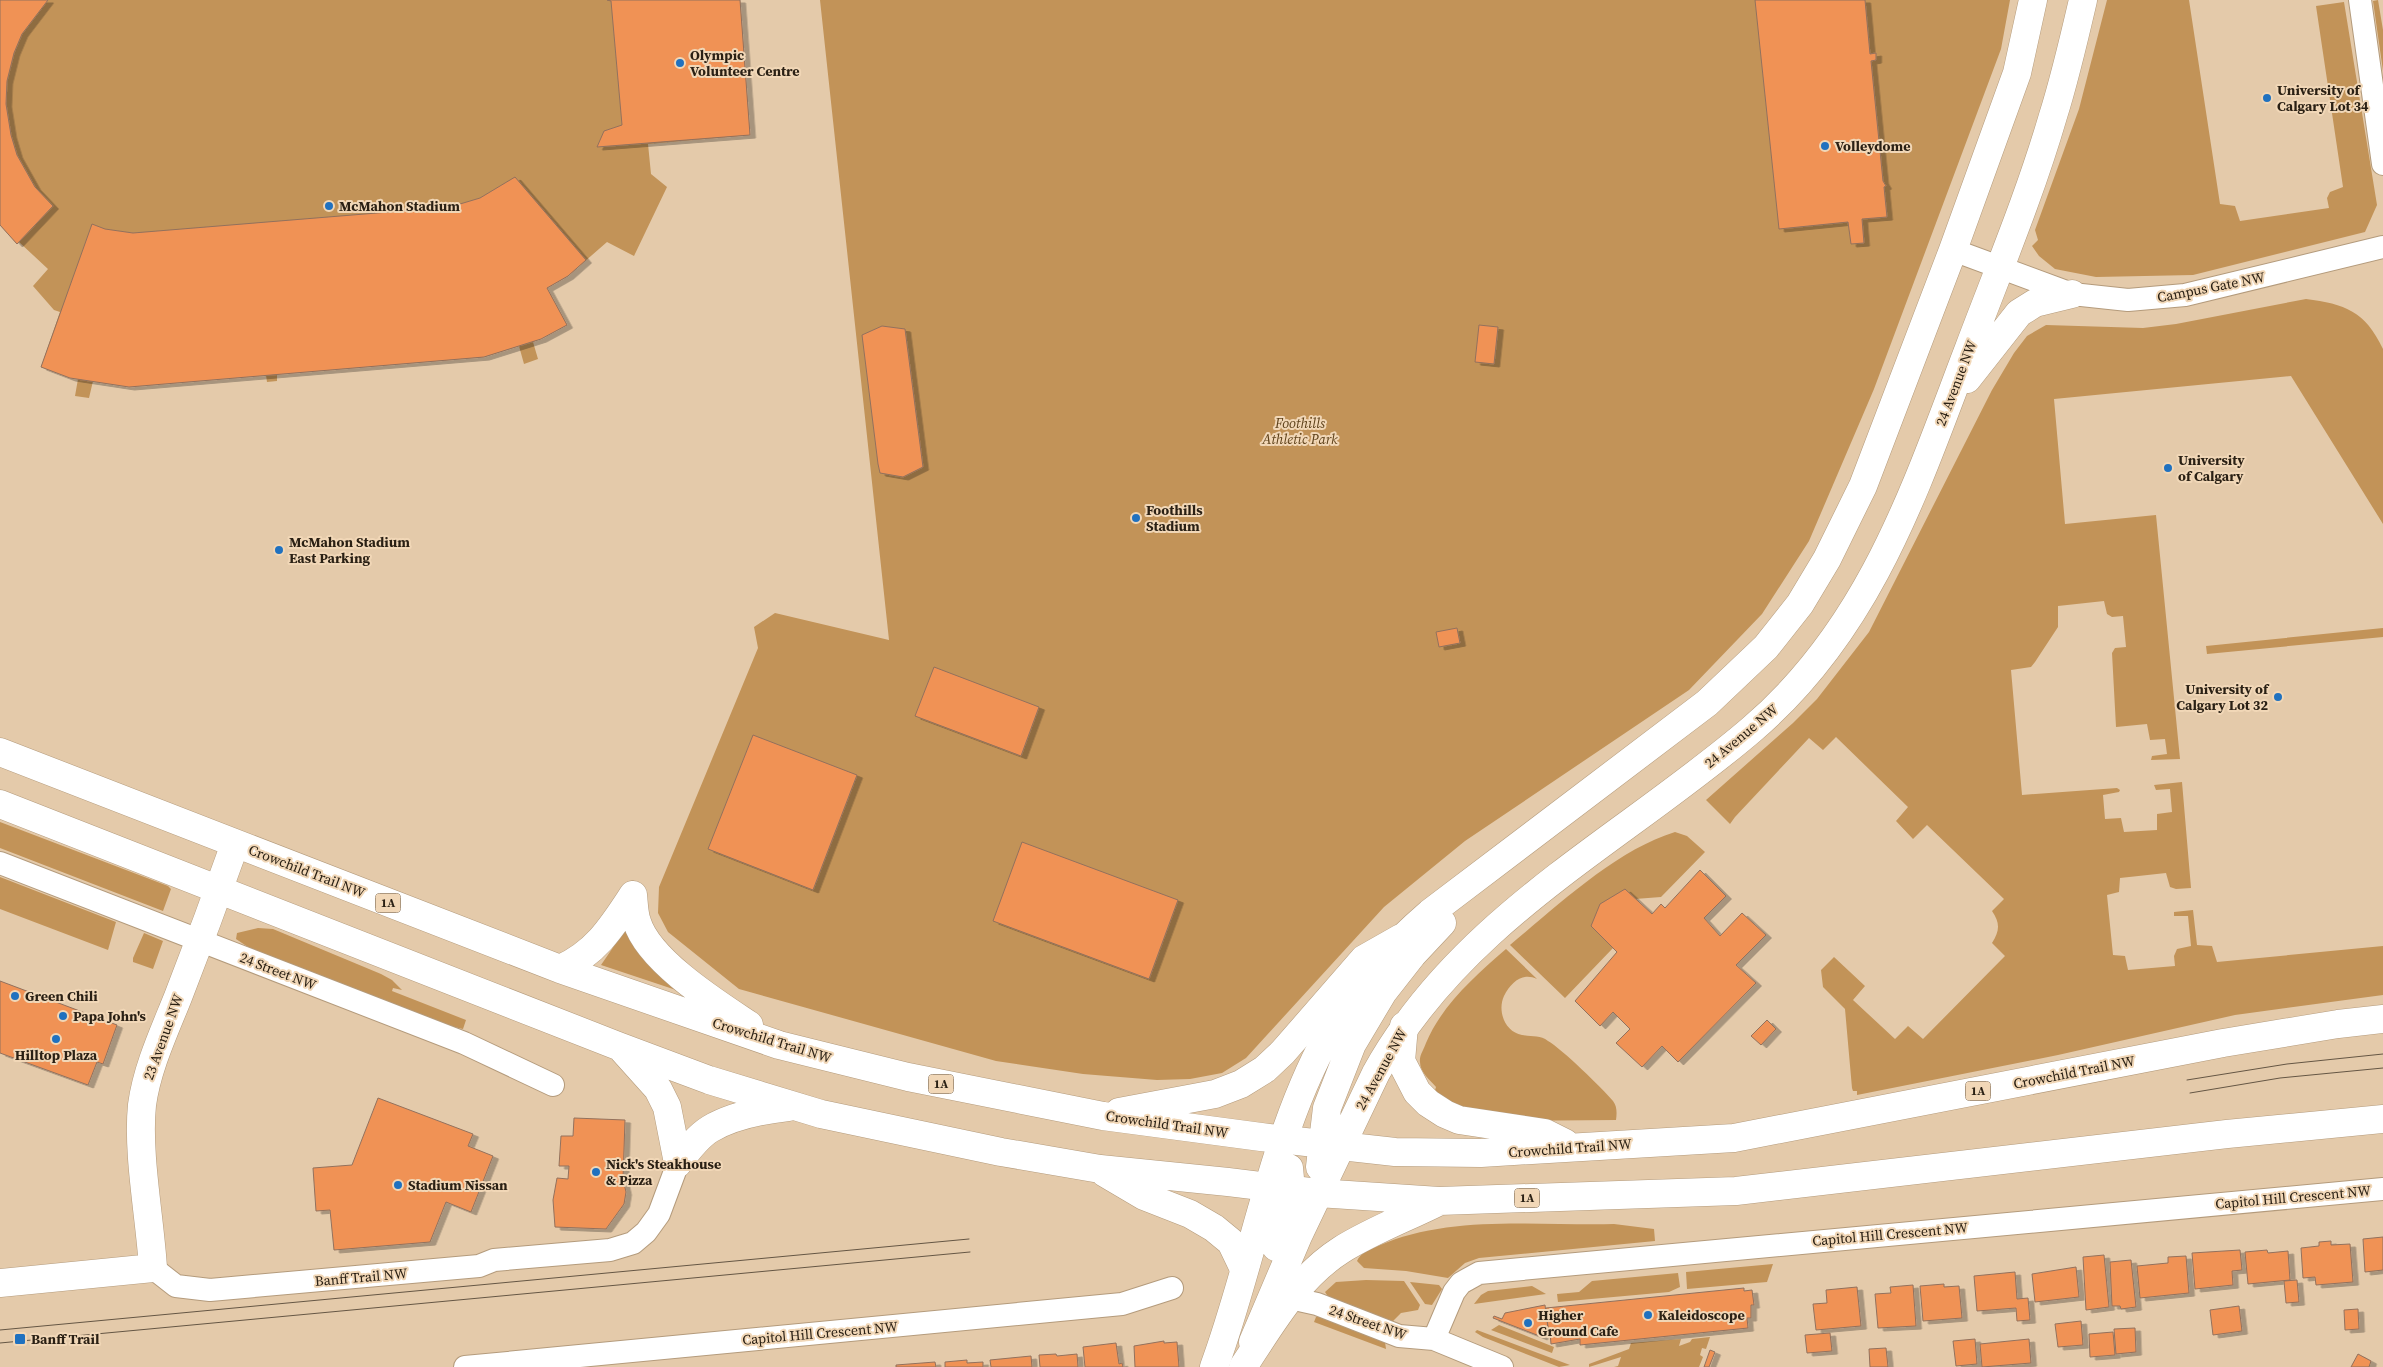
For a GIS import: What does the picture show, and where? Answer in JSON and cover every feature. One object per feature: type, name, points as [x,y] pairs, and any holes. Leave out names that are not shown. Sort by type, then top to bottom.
[{"type":"main road","points":[[1230,1367],[1290,1206],[1293,1190],[1284,1139],[1306,1079],[1336,1020],[1358,988],[1401,938],[1430,913],[1707,702],[1747,666],[1800,604],[1828,559],[1863,486],[1953,250],[2017,73],[2033,0]]},
{"type":"main road","name":"24 Avenue NW","points":[[1332,1144],[1404,1026],[1449,971],[1494,928],[1578,860],[1752,730],[1791,692],[1828,650],[1858,604],[1886,555],[1948,404],[2000,268],[2053,118],[2083,0]]},
{"type":"main road","points":[[1948,404],[2019,313],[2035,303],[2072,294]]},
{"type":"main road","name":"Crowchild Trail NW","points":[[0,752],[560,969],[779,1045],[908,1077],[1103,1116],[1395,1152],[1481,1153],[1734,1138],[2222,1043],[2338,1024],[2383,1019]]},
{"type":"main road","name":"1A","points":[[0,804],[709,1080],[792,1106],[1001,1152],[1100,1169],[1346,1197],[1439,1201],[1736,1191],[2227,1134],[2383,1119]]},
{"type":"main road","name":"23 Avenue NW","points":[[153,1268],[142,1152],[142,1106],[153,1061],[200,941],[235,844]]},
{"type":"main road","points":[[1214,1367],[1244,1269],[1293,1190],[1332,1144],[1327,1108],[1342,1065],[1362,1024],[1412,955],[1444,921],[1458,893]]},
{"type":"main road","points":[[560,969],[578,961],[605,937],[633,895],[637,922],[647,942],[672,969],[719,1006],[779,1045]]},
{"type":"main road","points":[[1103,1116],[1144,1105],[1215,1094],[1240,1084],[1264,1069],[1283,1052],[1364,959],[1401,938]]},
{"type":"main road","points":[[1404,1026],[1401,1061],[1417,1092],[1428,1103],[1444,1114],[1459,1120],[1544,1133],[1573,1147]]},
{"type":"main road","points":[[618,1046],[658,1089],[667,1107],[678,1163]]},
{"type":"main road","points":[[678,1163],[694,1143],[709,1130],[764,1110],[792,1106]]},
{"type":"main road","points":[[1100,1169],[1144,1196],[1190,1214],[1214,1228],[1231,1242],[1244,1269]]},
{"type":"main road","points":[[1243,1367],[1271,1296],[1293,1190]]},
{"type":"main road","points":[[1243,1367],[1290,1298],[1313,1273],[1342,1250],[1439,1201]]},
{"type":"main road","points":[[0,1283],[153,1268]]},
{"type":"street","points":[[2360,0],[2379,104],[2383,164]]},
{"type":"street","name":"Campus Gate NW","points":[[1953,250],[2072,294],[2128,300],[2166,298],[2261,278],[2383,247]]},
{"type":"street","name":"24 Street NW","points":[[0,863],[464,1043],[553,1084]]},
{"type":"street","name":"Banff Trail NW","points":[[153,1268],[176,1286],[210,1290],[479,1266],[494,1260],[610,1250],[633,1243],[654,1222],[678,1163]]},
{"type":"street","name":"Capitol Hill Crescent NW","points":[[1434,1340],[1454,1292],[1461,1284],[1479,1273],[2383,1189]]},
{"type":"street","name":"Capitol Hill Crescent NW","points":[[465,1367],[1122,1304],[1172,1288]]},
{"type":"street","name":"24 Street NW","points":[[1290,1298],[1317,1304],[1400,1336],[1434,1340],[1502,1367]]},
{"type":"green space","name":"McMahon Stadium","points":[[0,0],[740,0],[750,135],[648,144],[651,174],[667,187],[634,256],[607,242],[568,276],[547,288],[567,325],[533,342],[538,359],[524,364],[519,346],[484,357],[277,374],[277,381],[267,382],[266,375],[93,381],[89,398],[75,396],[78,379],[41,367],[60,312],[54,310],[33,286],[48,269],[19,242],[17,244],[0,225]]},
{"type":"green space","name":"Foothills Athletic Park","points":[[820,0],[2010,0],[2001,49],[1874,389],[1809,541],[1762,614],[1689,690],[1465,841],[1384,907],[1246,1058],[1222,1073],[1190,1079],[1157,1080],[1083,1074],[996,1061],[739,989],[668,932],[658,913],[659,887],[758,648],[754,627],[775,613],[889,640]]},
{"type":"green space","points":[[2107,0],[2189,0],[2220,204],[2235,206],[2240,221],[2329,208],[2327,198],[2330,192],[2343,187],[2316,6],[2344,2],[2377,205],[2365,232],[2193,275],[2096,277],[2055,269],[2039,256],[2032,246],[2038,240],[2035,230],[2079,109]]},
{"type":"green space","points":[[2378,0],[2383,30],[2383,71],[2373,1]]},
{"type":"green space","points":[[2306,299],[2343,307],[2352,312],[2369,326],[2383,349],[2383,524],[2291,376],[2054,399],[2065,524],[2156,515],[2180,759],[2151,760],[2152,756],[2167,754],[2165,739],[2150,740],[2147,724],[2116,727],[2112,653],[2115,648],[2126,647],[2123,616],[2112,617],[2107,614],[2104,601],[2058,606],[2058,627],[2035,662],[2031,667],[2011,670],[2022,795],[2117,788],[2120,790],[2119,792],[2103,795],[2105,819],[2121,818],[2124,832],[2157,830],[2157,814],[2172,812],[2170,789],[2156,790],[2154,785],[2182,782],[2191,888],[2176,889],[2170,887],[2166,873],[2120,878],[2119,892],[2107,895],[2113,955],[2125,956],[2128,970],[2175,966],[2174,956],[2177,949],[2191,946],[2188,916],[2174,916],[2174,912],[2193,910],[2197,945],[2212,946],[2217,962],[2383,946],[2383,995],[2235,1015],[2058,1055],[1857,1095],[1857,1091],[1853,1091],[1852,1088],[1845,1009],[1823,987],[1821,970],[1834,957],[1865,986],[1853,1000],[1895,1039],[1908,1026],[1923,1039],[2005,956],[1992,943],[1998,927],[1992,911],[2004,899],[1927,825],[1913,839],[1896,821],[1908,807],[1836,737],[1823,750],[1809,738],[1730,824],[1706,800],[1793,723],[1817,699],[1869,632],[1992,390],[2014,353],[2027,336],[2046,325],[2143,328],[2176,324]]},
{"type":"green space","points":[[2383,628],[2383,637],[2207,654],[2206,646]]},
{"type":"green space","points":[[0,822],[168,886],[171,889],[163,911],[0,848]]},
{"type":"green space","points":[[1675,832],[1687,836],[1705,852],[1661,897],[1635,899],[1613,948],[1565,998],[1510,945],[1567,897],[1609,865],[1653,840]]},
{"type":"green space","points":[[0,877],[116,922],[108,950],[0,909]]},
{"type":"green space","points":[[627,927],[688,994],[601,965]]},
{"type":"green space","points":[[258,928],[273,929],[381,974],[392,980],[402,990],[393,988],[392,991],[466,1020],[463,1029],[251,949],[236,939],[237,933]]},
{"type":"green space","points":[[144,933],[163,941],[153,969],[133,962]]},
{"type":"green space","points":[[1506,949],[1537,979],[1532,977],[1522,978],[1507,991],[1501,1008],[1507,1025],[1516,1033],[1545,1039],[1563,1052],[1613,1101],[1616,1110],[1616,1120],[1489,1121],[1433,1097],[1436,1087],[1423,1072],[1420,1060],[1433,1029],[1460,992]]},
{"type":"green space","points":[[1525,1223],[1614,1224],[1654,1229],[1655,1241],[1479,1258],[1465,1263],[1448,1278],[1406,1271],[1364,1268],[1357,1261],[1363,1254],[1378,1246],[1405,1236],[1434,1229]]},
{"type":"green space","points":[[1773,1264],[1767,1282],[1687,1289],[1686,1272]]},
{"type":"green space","points":[[1678,1273],[1680,1287],[1669,1292],[1558,1302],[1557,1294],[1579,1292],[1592,1281]]},
{"type":"green space","points":[[1366,1280],[1404,1281],[1420,1305],[1418,1310],[1401,1313],[1392,1322],[1329,1298],[1325,1292],[1336,1282]]},
{"type":"green space","points":[[1410,1282],[1439,1285],[1442,1289],[1432,1305],[1425,1304]]},
{"type":"green space","points":[[1532,1286],[1546,1294],[1474,1304],[1481,1295],[1488,1291]]},
{"type":"green space","points":[[1323,1315],[1385,1342],[1386,1349],[1314,1322],[1316,1317]]},
{"type":"green space","points":[[1499,1325],[1554,1347],[1552,1353],[1491,1330]]},
{"type":"green space","points":[[1477,1330],[1570,1365],[1559,1367],[1483,1337],[1475,1332]]},
{"type":"green space","points":[[1710,1337],[1706,1349],[1702,1348],[1700,1355],[1703,1357],[1699,1367],[1614,1367],[1618,1366],[1621,1357],[1589,1367],[1589,1364],[1629,1349],[1631,1343],[1681,1339],[1679,1346],[1690,1342],[1692,1339]]},
{"type":"building","points":[[0,0],[48,0],[22,34],[14,53],[7,81],[6,104],[11,135],[17,155],[35,187],[53,206],[17,244],[0,225]]},
{"type":"building","name":"Olympic Volunteer Centre","points":[[607,0],[740,0],[750,135],[597,147],[604,131],[622,125],[611,1]]},
{"type":"building","name":"Volleydome","points":[[1755,0],[1865,0],[1870,54],[1876,53],[1876,60],[1871,61],[1883,181],[1886,186],[1884,187],[1887,217],[1862,219],[1864,243],[1851,244],[1848,222],[1779,229]]},
{"type":"building","points":[[515,177],[586,260],[568,276],[547,288],[567,325],[541,339],[484,357],[129,387],[70,378],[41,367],[92,224],[105,229],[133,233],[450,207],[480,198]]},
{"type":"building","points":[[1479,325],[1498,327],[1494,364],[1475,362]]},
{"type":"building","points":[[882,326],[905,329],[923,467],[903,477],[880,473],[878,464],[862,335]]},
{"type":"building","points":[[1457,628],[1460,643],[1439,647],[1436,632]]},
{"type":"building","points":[[934,667],[1039,707],[1021,756],[915,716]]},
{"type":"building","points":[[753,735],[857,775],[813,890],[708,849]]},
{"type":"building","points":[[1022,842],[1178,900],[1149,979],[993,921]]},
{"type":"building","points":[[1700,870],[1726,896],[1704,918],[1720,936],[1742,913],[1766,935],[1736,965],[1756,983],[1678,1062],[1662,1046],[1642,1067],[1616,1043],[1630,1029],[1613,1012],[1600,1026],[1575,1001],[1617,952],[1591,926],[1600,904],[1625,889],[1652,914],[1661,904],[1665,908]]},
{"type":"building","name":"Hilltop Plaza","points":[[0,981],[117,1025],[103,1064],[97,1062],[88,1085],[0,1053]]},
{"type":"building","points":[[1767,1020],[1776,1029],[1761,1045],[1751,1036]]},
{"type":"building","name":"Stadium Nissan","points":[[378,1098],[473,1134],[468,1146],[493,1156],[471,1212],[446,1202],[430,1242],[334,1250],[330,1210],[316,1211],[313,1168],[352,1165]]},
{"type":"building","name":"Nick's Steakhouse & Pizza","points":[[574,1118],[625,1120],[623,1179],[626,1192],[624,1204],[606,1229],[555,1227],[553,1200],[557,1178],[568,1179],[569,1166],[559,1166],[561,1136],[573,1136]]},
{"type":"building","points":[[2383,1237],[2383,1270],[2365,1272],[2363,1239]]},
{"type":"building","points":[[2331,1241],[2331,1245],[2350,1244],[2353,1282],[2316,1285],[2315,1277],[2303,1278],[2301,1248],[2319,1246],[2319,1242]]},
{"type":"building","points":[[2240,1250],[2242,1270],[2232,1271],[2233,1285],[2195,1289],[2192,1253]]},
{"type":"building","points":[[2267,1250],[2268,1253],[2288,1251],[2290,1280],[2248,1284],[2245,1252]]},
{"type":"building","points":[[2104,1255],[2109,1307],[2086,1310],[2083,1257]]},
{"type":"building","points":[[2186,1256],[2189,1293],[2140,1298],[2137,1266],[2168,1263],[2168,1257]]},
{"type":"building","points":[[2131,1260],[2136,1307],[2121,1309],[2120,1306],[2112,1306],[2110,1262]]},
{"type":"building","points":[[2076,1267],[2079,1297],[2035,1302],[2032,1274]]},
{"type":"building","points":[[2015,1272],[2017,1299],[2028,1298],[2030,1320],[2017,1321],[2016,1308],[1977,1311],[1974,1276]]},
{"type":"building","points":[[2297,1280],[2299,1302],[2286,1303],[2284,1281]]},
{"type":"building","points":[[1944,1284],[1944,1287],[1959,1286],[1962,1318],[1923,1321],[1920,1286]]},
{"type":"building","points":[[1913,1285],[1916,1326],[1878,1328],[1875,1294],[1891,1293],[1890,1287]]},
{"type":"building","points":[[1857,1287],[1861,1326],[1816,1330],[1813,1304],[1827,1303],[1826,1290]]},
{"type":"building","name":"Kaleidoscope","points":[[1744,1288],[1744,1291],[1752,1290],[1754,1305],[1751,1305],[1751,1318],[1747,1318],[1748,1328],[1580,1345],[1580,1339],[1551,1344],[1550,1333],[1544,1333],[1543,1329],[1548,1328],[1546,1308]]},
{"type":"building","name":"Higher Ground Cafe","points":[[1545,1305],[1548,1328],[1543,1329],[1542,1337],[1493,1318],[1494,1316],[1502,1319],[1505,1313]]},
{"type":"building","points":[[2239,1306],[2242,1331],[2213,1335],[2210,1310]]},
{"type":"building","points":[[2358,1309],[2359,1329],[2345,1330],[2344,1310]]},
{"type":"building","points":[[2081,1321],[2083,1345],[2058,1347],[2055,1324]]},
{"type":"building","points":[[2135,1328],[2136,1352],[2116,1354],[2114,1329]]},
{"type":"building","points":[[2113,1332],[2115,1355],[2090,1357],[2089,1334]]},
{"type":"building","points":[[1830,1333],[1832,1351],[1807,1353],[1805,1335]]},
{"type":"building","points":[[1975,1339],[1977,1364],[1956,1366],[1953,1341]]},
{"type":"building","points":[[2029,1339],[2031,1363],[1982,1367],[1980,1344]]},
{"type":"building","points":[[1164,1341],[1164,1343],[1177,1342],[1179,1367],[1135,1367],[1134,1346]]},
{"type":"building","points":[[1116,1343],[1119,1364],[1122,1363],[1123,1367],[1085,1367],[1083,1347]]},
{"type":"building","points":[[1886,1348],[1888,1367],[1870,1367],[1869,1349]]},
{"type":"building","points":[[1710,1350],[1715,1352],[1709,1367],[1704,1367]]},
{"type":"building","points":[[1056,1354],[1057,1356],[1077,1354],[1078,1367],[1040,1367],[1039,1355]]},
{"type":"building","points":[[2358,1354],[2371,1361],[2369,1367],[2351,1367]]},
{"type":"building","points":[[1031,1356],[1032,1367],[991,1367],[990,1360]]},
{"type":"building","points":[[967,1360],[967,1363],[983,1362],[983,1367],[945,1367],[945,1362]]},
{"type":"building","points":[[935,1362],[936,1367],[896,1367],[896,1365]]},
{"type":"tram line","points":[[2187,1080],[2287,1064],[2383,1054]]},
{"type":"tram line","points":[[2190,1093],[2280,1078],[2383,1068]]},
{"type":"tram line","points":[[0,1330],[969,1239]]},
{"type":"tram line","points":[[0,1343],[970,1252]]},
{"type":"place","name":"Olympic Volunteer Centre","points":[[680,63]]},
{"type":"place","name":"University of Calgary Lot 34","points":[[2267,98]]},
{"type":"place","name":"Volleydome","points":[[1825,146]]},
{"type":"place","name":"McMahon Stadium","points":[[329,206]]},
{"type":"place","name":"University of Calgary","points":[[2168,468]]},
{"type":"place","name":"Foothills Stadium","points":[[1136,518]]},
{"type":"place","name":"McMahon Stadium East Parking","points":[[279,550]]},
{"type":"place","name":"University of Calgary Lot 32","points":[[2278,697]]},
{"type":"place","name":"Green Chili","points":[[15,996]]},
{"type":"place","name":"Papa John's","points":[[63,1016]]},
{"type":"place","name":"Hilltop Plaza","points":[[56,1039]]},
{"type":"place","name":"Nick's Steakhouse & Pizza","points":[[596,1172]]},
{"type":"place","name":"Stadium Nissan","points":[[398,1185]]},
{"type":"place","name":"Kaleidoscope","points":[[1648,1315]]},
{"type":"place","name":"Higher Ground Cafe","points":[[1528,1323]]},
{"type":"place","name":"Banff Trail","points":[[20,1339]]}]
